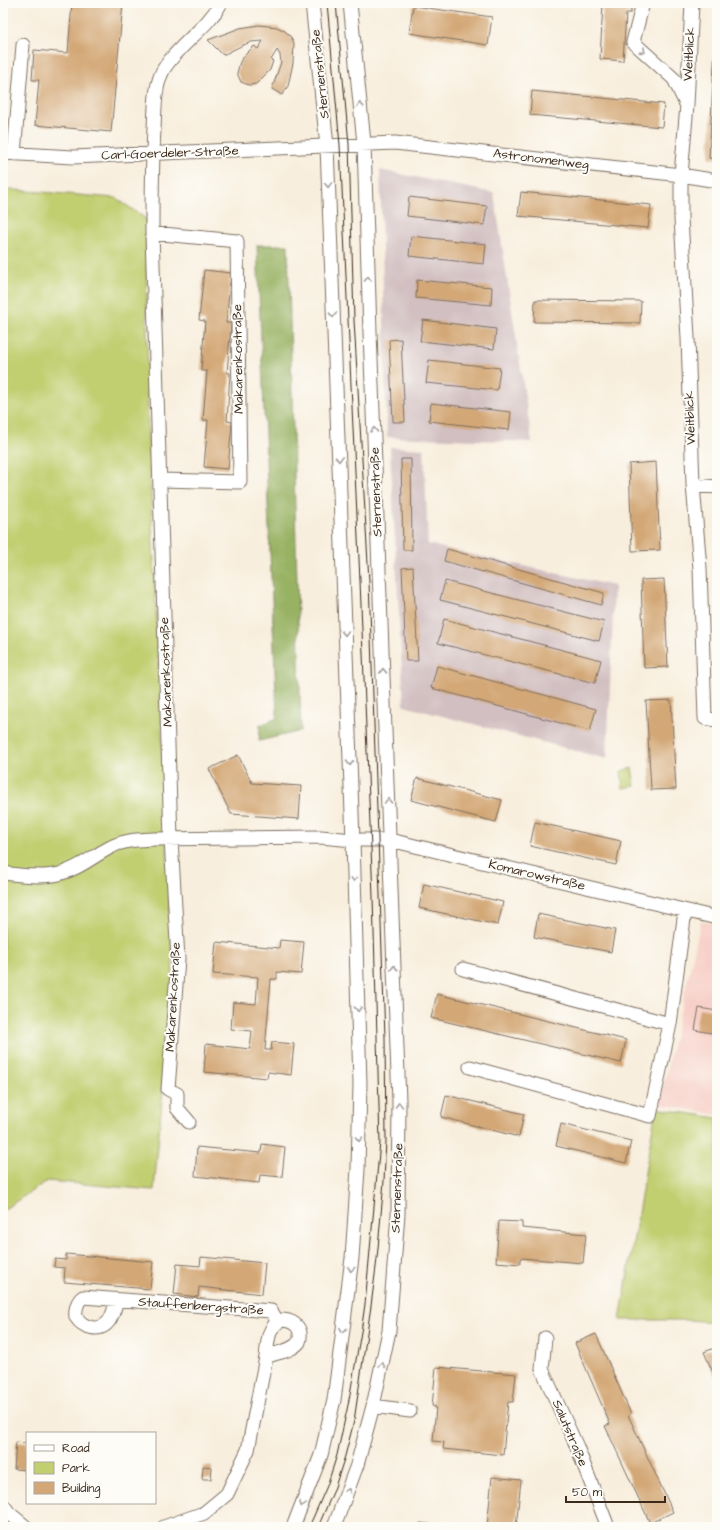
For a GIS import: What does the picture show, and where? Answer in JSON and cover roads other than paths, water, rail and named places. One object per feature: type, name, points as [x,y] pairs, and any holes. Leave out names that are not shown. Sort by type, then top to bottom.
[{"type":"street","name":"Makarenkostraße","points":[[189,1122],[177,1108],[177,1094],[168,1089],[178,959],[171,839],[152,233],[152,154],[156,91],[164,68],[215,14],[221,3]]},
{"type":"street","name":"Sternenstraße","points":[[293,1527],[321,1455],[334,1400],[352,1258],[358,1169],[360,1084],[353,840],[327,146],[312,3]]},
{"type":"street","name":"Sternenstraße","points":[[334,1527],[357,1465],[373,1406],[389,1331],[398,1214],[399,1101],[364,144],[350,3]]},
{"type":"street","name":"Weitblick","points":[[643,3],[634,42],[674,79],[686,105]]},
{"type":"street","name":"Weitblick","points":[[692,3],[681,175],[681,218],[688,338],[693,485],[700,568],[705,718],[717,720]]},
{"type":"street","points":[[8,153],[23,45]]},
{"type":"street","name":"Astronomenweg","points":[[364,144],[395,143],[681,175],[717,181]]},
{"type":"street","points":[[327,146],[364,144]]},
{"type":"street","name":"Carl-Goerdeler-Straße","points":[[8,153],[73,157],[327,146]]},
{"type":"street","name":"Makarenkostraße","points":[[152,233],[237,241],[240,482],[160,480]]},
{"type":"street","points":[[693,485],[717,487]]},
{"type":"street","points":[[3,873],[27,875],[58,874],[80,867],[110,847],[126,841],[321,837],[353,840],[390,840]]},
{"type":"street","name":"Komarowstraße","points":[[390,840],[717,918]]},
{"type":"street","points":[[470,1067],[650,1116],[670,1024],[684,911]]},
{"type":"street","points":[[463,969],[670,1024]]},
{"type":"street","name":"Stauffenbergstraße","points":[[117,1300],[271,1311],[278,1322]]},
{"type":"street","name":"Stauffenbergstraße","points":[[164,1527],[204,1513],[227,1494],[248,1450],[270,1331],[278,1322],[289,1320],[298,1326],[300,1332],[299,1342],[291,1350],[275,1352],[266,1357]]},
{"type":"street","name":"Salutstraße","points":[[544,1338],[542,1369],[577,1447],[608,1527]]},
{"type":"street","points":[[373,1406],[410,1411]]},
{"type":"street","points":[[3,1505],[9,1513],[26,1527]]},
{"type":"tram line","points":[[309,1527],[327,1486],[337,1455],[348,1405],[365,1304],[380,1142],[373,897],[340,145],[327,3]]},
{"type":"tram line","points":[[318,1527],[334,1490],[354,1421],[377,1259],[386,1141],[385,1037],[369,581],[354,320],[349,144],[336,3]]}]
